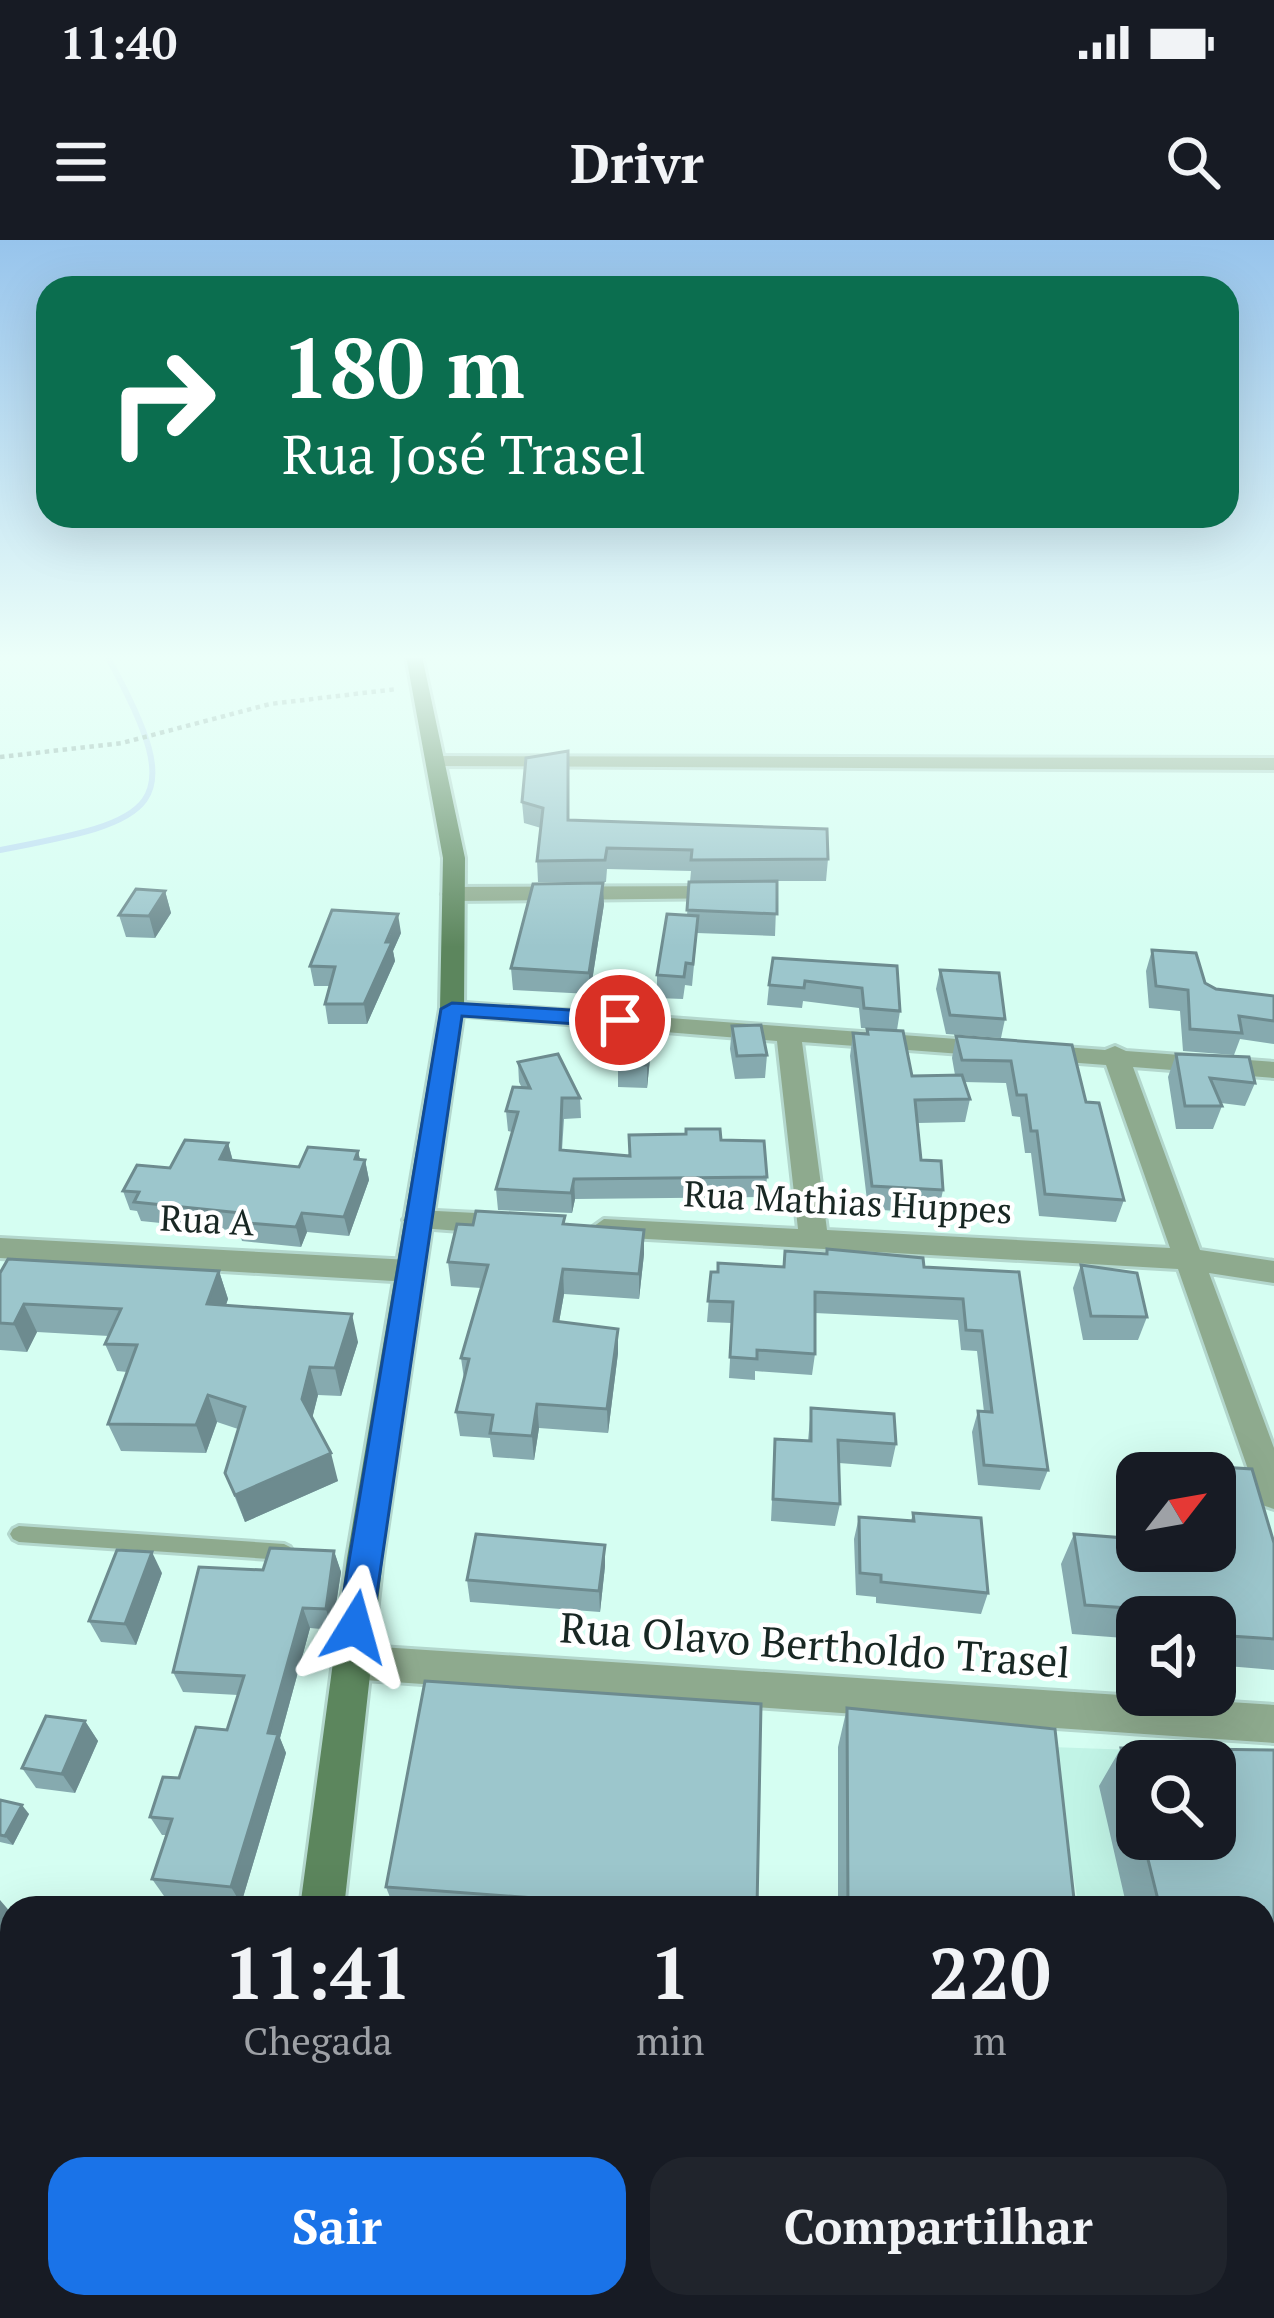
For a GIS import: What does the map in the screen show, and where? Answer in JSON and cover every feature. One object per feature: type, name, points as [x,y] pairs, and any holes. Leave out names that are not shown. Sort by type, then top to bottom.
[{"type":"main road","points":[[323,1896],[350,1662],[353,1557],[410,1270],[452,1009],[454,858],[434,753]]},
{"type":"street","points":[[435,760],[1274,764]]},
{"type":"street","points":[[453,894],[747,893]]},
{"type":"street","points":[[452,1009],[1115,1054],[1274,1070]]},
{"type":"street","points":[[788,1031],[814,1239]]},
{"type":"street","points":[[1115,1054],[1274,1495]]},
{"type":"street","points":[[417,1220],[534,1226]]},
{"type":"street","name":"Rua Mathias Huppes","points":[[580,1228],[1189,1259],[1274,1272]]},
{"type":"street","name":"Rua A","points":[[0,1248],[410,1270]]},
{"type":"street","name":"Rua Olavo Bertholdo Trasel","points":[[350,1662],[1274,1724]]},
{"type":"lane","points":[[19,1534],[296,1553]]},
{"type":"path","points":[[0,758],[38,753]]},
{"type":"shaded area","points":[[1051,1747],[1116,1749],[1116,1860],[1236,1860],[1236,1754],[1274,1755],[1274,1896],[1077,1896]]},
{"type":"building","points":[[568,753],[568,820],[827,829],[828,859],[691,860],[692,850],[607,848],[605,860],[537,861],[543,808],[522,802],[526,758]]},
{"type":"building","points":[[777,881],[777,914],[687,910],[689,882]]},
{"type":"building","points":[[603,883],[589,973],[511,968],[533,884]]},
{"type":"building","points":[[136,889],[165,891],[149,916],[119,915]]},
{"type":"building","points":[[332,910],[398,914],[386,942],[392,942],[364,1004],[325,1004],[335,967],[310,966]]},
{"type":"building","points":[[667,914],[698,916],[693,964],[686,963],[684,977],[657,975]]},
{"type":"building","points":[[1152,950],[1196,953],[1205,983],[1216,989],[1274,996],[1274,1021],[1239,1016],[1242,1033],[1190,1029],[1188,990],[1156,986]]},
{"type":"building","points":[[773,958],[897,966],[900,1011],[864,1008],[862,988],[805,981],[804,988],[769,985]]},
{"type":"building","points":[[940,970],[999,973],[1005,1019],[950,1015]]},
{"type":"building","points":[[622,1025],[652,1027],[647,1065],[618,1064]]},
{"type":"building","points":[[761,1025],[767,1055],[737,1056],[732,1026]]},
{"type":"building","points":[[867,1029],[903,1031],[912,1076],[962,1075],[970,1099],[915,1100],[921,1160],[941,1161],[943,1190],[872,1186],[853,1033],[868,1034]]},
{"type":"building","points":[[956,1036],[1072,1045],[1086,1102],[1099,1103],[1124,1200],[1045,1194],[1037,1131],[1031,1131],[1026,1095],[1017,1095],[1011,1061],[962,1060]]},
{"type":"building","points":[[558,1054],[580,1098],[562,1098],[560,1150],[630,1156],[629,1135],[720,1129],[721,1140],[764,1141],[767,1177],[574,1179],[571,1193],[496,1189],[518,1112],[506,1111],[513,1087],[530,1088],[518,1062]]},
{"type":"building","points":[[1176,1054],[1249,1057],[1255,1083],[1210,1078],[1222,1106],[1185,1106]]},
{"type":"building","points":[[185,1140],[228,1143],[220,1159],[299,1167],[308,1147],[358,1151],[355,1159],[365,1160],[344,1217],[302,1213],[296,1227],[236,1222],[241,1213],[134,1202],[139,1192],[123,1191],[137,1165],[170,1168]]},
{"type":"building","points":[[476,1211],[565,1216],[563,1224],[644,1230],[639,1274],[563,1269],[554,1321],[618,1329],[607,1409],[537,1404],[532,1436],[490,1433],[493,1415],[456,1412],[469,1359],[461,1358],[488,1265],[448,1262],[457,1224],[473,1225]]},
{"type":"building","points":[[827,1249],[923,1258],[924,1267],[1019,1272],[1048,1470],[984,1465],[978,1411],[992,1412],[982,1331],[966,1330],[963,1299],[815,1292],[815,1354],[757,1350],[757,1359],[730,1357],[733,1302],[708,1301],[711,1272],[718,1272],[718,1263],[784,1267],[785,1251],[827,1254]]},
{"type":"building","points":[[8,1259],[219,1271],[207,1304],[352,1314],[335,1368],[310,1367],[302,1399],[331,1453],[235,1495],[225,1473],[245,1407],[208,1395],[196,1425],[108,1424],[137,1345],[105,1344],[121,1309],[24,1304],[14,1324],[0,1323],[0,1273]]},
{"type":"building","points":[[1081,1265],[1137,1273],[1147,1317],[1091,1316]]},
{"type":"building","points":[[811,1408],[894,1414],[896,1444],[838,1440],[840,1504],[773,1499],[775,1439],[811,1441]]},
{"type":"building","points":[[1236,1468],[1252,1469],[1274,1543],[1274,1639],[1236,1636],[1236,1596],[1116,1596],[1116,1607],[1085,1605],[1074,1534],[1116,1537],[1116,1572],[1236,1572]]},
{"type":"building","points":[[913,1513],[981,1518],[988,1593],[881,1582],[881,1575],[860,1573],[859,1517],[914,1521]]},
{"type":"building","points":[[476,1534],[605,1545],[599,1591],[467,1580]]},
{"type":"building","points":[[270,1548],[334,1551],[326,1609],[303,1608],[268,1733],[278,1734],[231,1887],[152,1879],[172,1819],[150,1817],[163,1777],[179,1778],[196,1727],[227,1730],[244,1676],[173,1672],[199,1567],[263,1570]]},
{"type":"building","points":[[117,1550],[152,1552],[125,1624],[89,1621]]},
{"type":"building","points":[[425,1681],[761,1704],[757,1896],[508,1896],[386,1887]]},
{"type":"building","points":[[847,1708],[1055,1729],[1074,1896],[848,1896]]},
{"type":"building","points":[[46,1716],[85,1721],[62,1774],[22,1768]]},
{"type":"building","points":[[1236,1750],[1274,1750],[1274,1896],[1157,1896],[1148,1860],[1236,1860]]},
{"type":"building","points":[[0,1800],[22,1805],[5,1836],[0,1835]]},
{"type":"waterway","points":[[0,850],[95,829],[126,816],[145,800],[152,778],[150,753]]},
{"type":"route","points":[[355,1627],[452,1009],[620,1020]]}]
